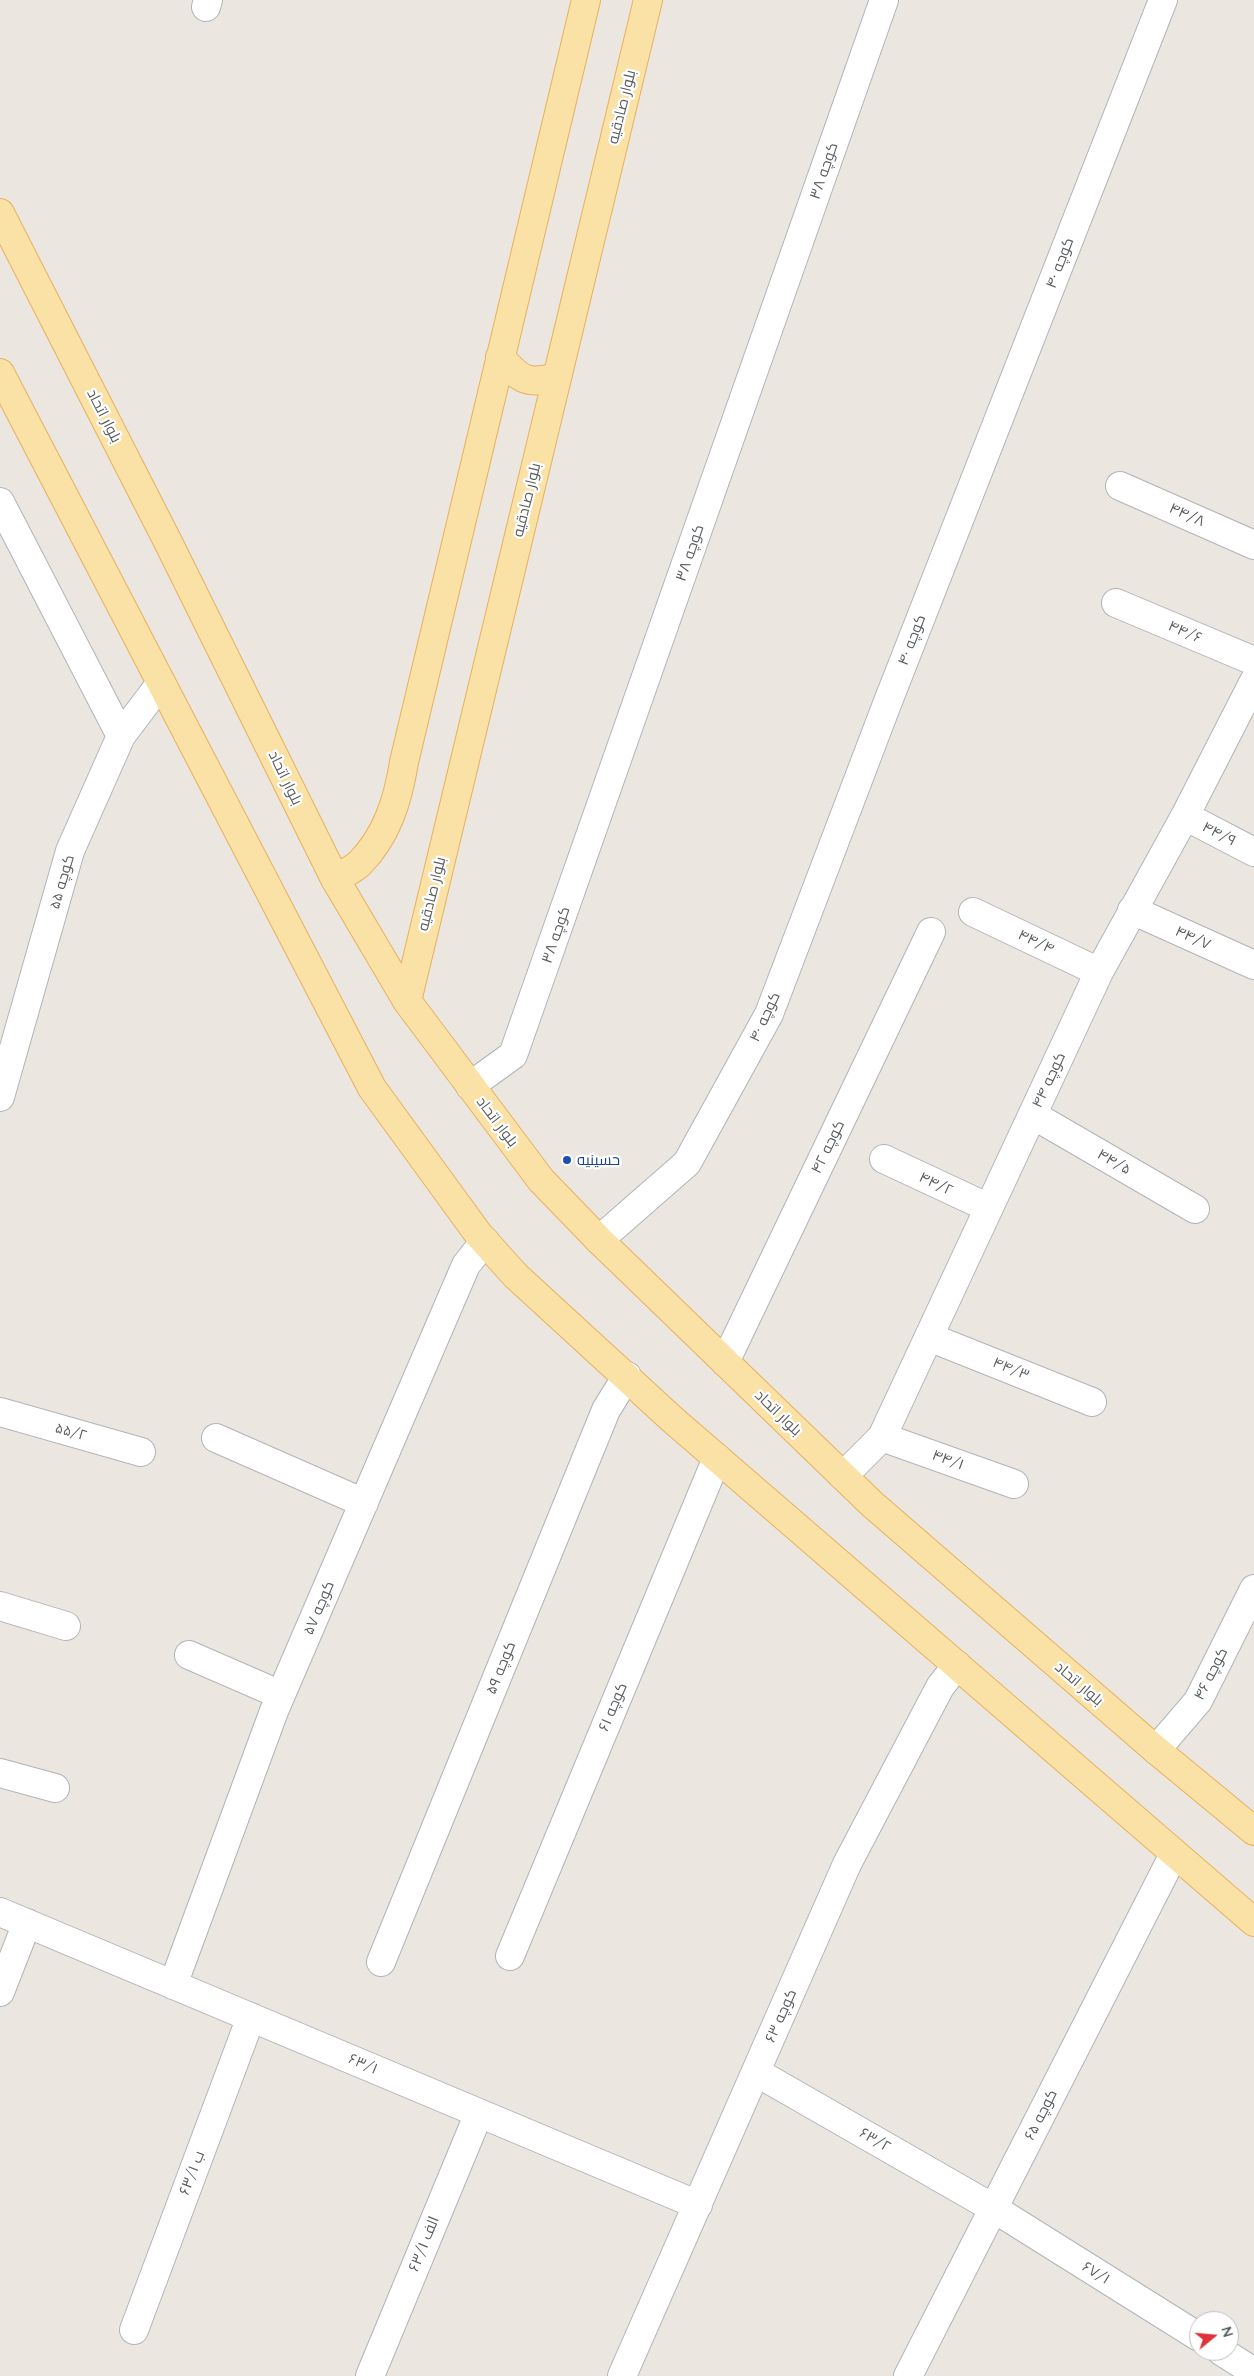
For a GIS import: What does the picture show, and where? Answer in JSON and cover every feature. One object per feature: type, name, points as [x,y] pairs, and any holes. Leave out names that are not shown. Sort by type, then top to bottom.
[{"type":"main road","points":[[335,879],[358,864],[386,829],[399,793],[404,762],[586,0]]},
{"type":"main road","name":"بلوار صادقیه","points":[[407,1001],[648,0]]},
{"type":"main road","name":"بلوار اتحاد","points":[[0,213],[167,540],[335,879],[407,1001],[541,1180],[599,1240],[843,1476],[1156,1750],[1254,1831]]},
{"type":"main road","points":[[500,357],[517,376],[528,381],[538,382],[557,377]]},
{"type":"main road","points":[[0,373],[372,1088],[485,1241],[516,1276],[717,1458],[1254,1922]]},
{"type":"street","name":"کوچه ۳۸","points":[[470,1086],[513,1055],[884,0]]},
{"type":"street","name":"کوچه ۴۰","points":[[599,1240],[687,1164],[769,1014],[887,704],[1163,0]]},
{"type":"street","name":"۴۴/۸","points":[[1120,486],[1254,545]]},
{"type":"street","points":[[0,502],[121,736]]},
{"type":"street","name":"۴۴/۶","points":[[1116,603],[1254,661]]},
{"type":"street","name":"کوچه ۴۴","points":[[843,1476],[882,1437],[1099,972],[1185,816],[1254,681]]},
{"type":"street","name":"کوچه ۵۵","points":[[0,1097],[70,851],[121,736],[161,683]]},
{"type":"street","name":"۴۴/۹","points":[[1185,816],[1254,852]]},
{"type":"street","name":"۴۴/۷","points":[[1132,910],[1254,965]]},
{"type":"street","name":"۴۴/۴","points":[[972,912],[1099,972]]},
{"type":"street","name":"کوچه ۴۲","points":[[725,1362],[931,932]]},
{"type":"street","name":"۴۴/۵","points":[[1032,1115],[1195,1209]]},
{"type":"street","name":"۴۴/۲","points":[[884,1159],[989,1208]]},
{"type":"street","name":"کوچه ۵۷","points":[[173,1985],[281,1695],[466,1265],[485,1241]]},
{"type":"street","name":"۴۴/۳","points":[[929,1337],[1092,1402]]},
{"type":"street","name":"کوچه ۵۹","points":[[381,1962],[606,1410],[627,1376]]},
{"type":"street","name":"۵۵/۲","points":[[0,1412],[141,1452]]},
{"type":"street","name":"۴۴/۱","points":[[882,1437],[1014,1484]]},
{"type":"street","points":[[216,1438],[364,1503]]},
{"type":"street","name":"کوچه ۶۱","points":[[510,1956],[717,1458]]},
{"type":"street","name":"کوچه ۴۶","points":[[1156,1750],[1198,1701],[1254,1589]]},
{"type":"street","points":[[0,1606],[66,1626]]},
{"type":"street","points":[[189,1655],[281,1695]]},
{"type":"street","name":"کوچه ۶۳","points":[[622,2376],[847,1864],[940,1686],[957,1665]]},
{"type":"street","points":[[0,1773],[55,1788]]},
{"type":"street","name":"کوچه ۶۵","points":[[908,2376],[1174,1854]]},
{"type":"street","name":"۶۳/۱","points":[[0,1912],[698,2205]]},
{"type":"street","points":[[0,1992],[27,1923]]},
{"type":"street","name":"۶۳/۱ ب","points":[[134,2330],[251,2017]]},
{"type":"street","name":"۶۳/۲","points":[[756,2072],[993,2208]]},
{"type":"street","name":"۶۳/۱ الف","points":[[370,2376],[478,2113]]},
{"type":"street","name":"۶۷/۱","points":[[993,2208],[1189,2331]]},
{"type":"street","points":[[1237,2361],[1254,2372]]},
{"type":"place","name":"حسینیه","points":[[567,1160]]}]
